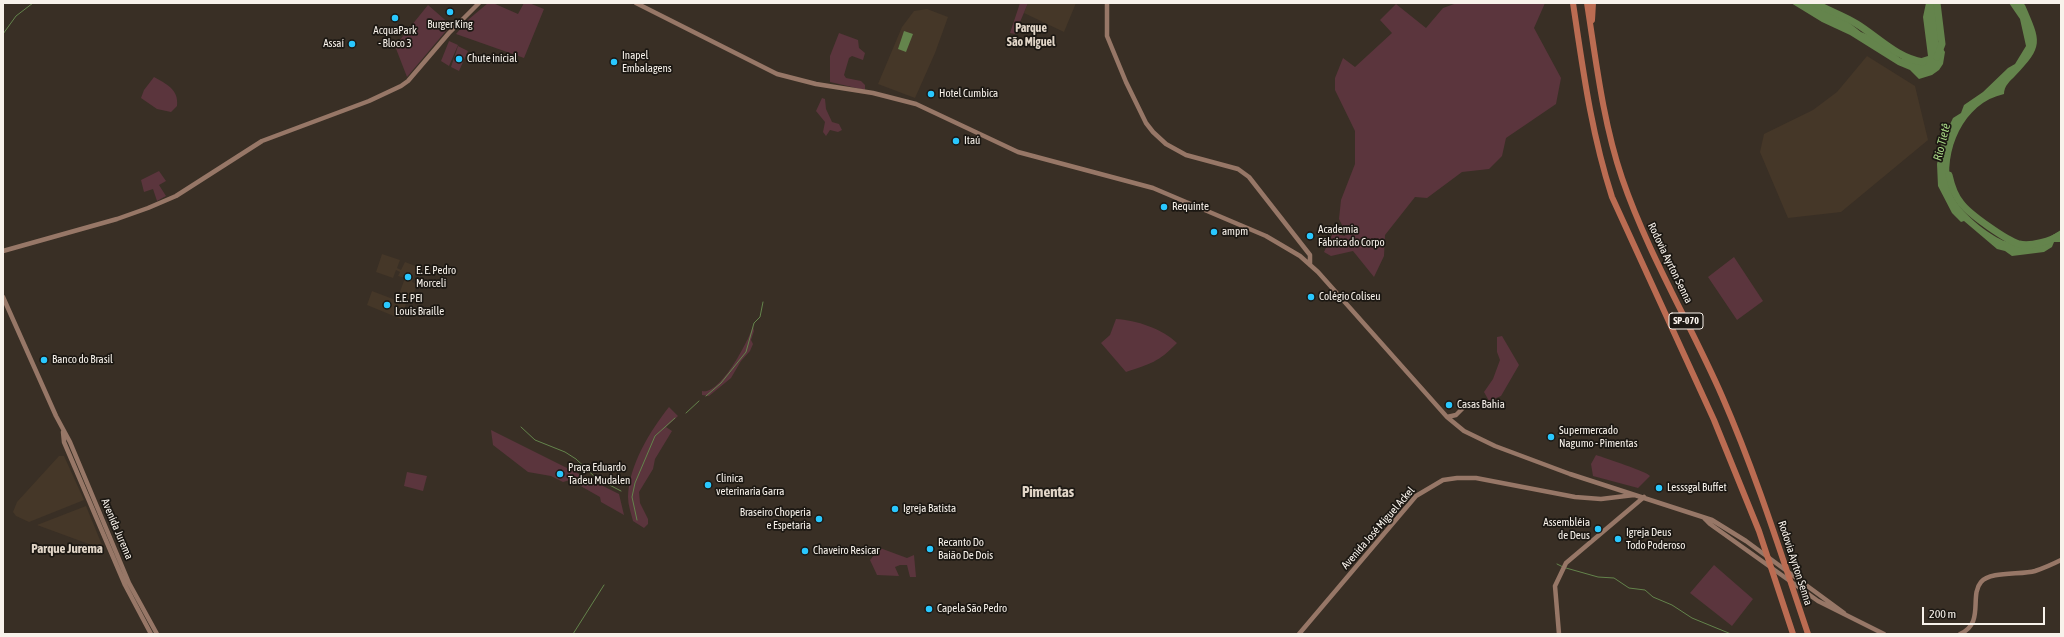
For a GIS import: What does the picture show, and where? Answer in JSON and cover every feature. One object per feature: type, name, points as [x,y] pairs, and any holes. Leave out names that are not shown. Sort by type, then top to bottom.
[{"type":"highway","name":"SP-070","points":[[1572,3],[1590,120],[1612,197],[1714,420],[1759,531],[1793,634]]},
{"type":"highway","name":"Rodovia Ayrton Senna","points":[[1587,3],[1608,130],[1622,178],[1639,221],[1722,396],[1758,482],[1808,634]]},
{"type":"highway","points":[[1592,33],[1593,3]]},
{"type":"main road","points":[[3,251],[117,219],[148,208],[176,196],[262,141],[369,101],[401,86],[415,74],[449,33],[478,3]]},
{"type":"main road","points":[[636,3],[777,74],[804,82],[873,93],[916,104],[1018,152],[1153,188],[1266,236],[1293,251],[1310,265],[1341,296],[1447,417],[1464,431],[1495,446],[1570,474],[1636,494],[1712,520],[1752,545],[1844,613]]},
{"type":"main road","points":[[1107,3],[1105,24],[1107,36],[1126,82],[1148,125],[1166,144],[1186,155],[1238,170],[1249,177],[1310,254],[1310,265]]},
{"type":"main road","name":"Avenida Jurema","points":[[3,297],[63,430],[70,442],[105,522],[129,583],[157,634]]},
{"type":"main road","points":[[1447,417],[1456,415],[1464,406]]},
{"type":"main road","name":"Avenida Jurema","points":[[63,430],[64,442],[125,585],[151,634]]},
{"type":"main road","name":"Avenida José Miguel Ackel","points":[[1299,634],[1416,496],[1443,480],[1476,478],[1575,497],[1601,499],[1636,494]]},
{"type":"main road","points":[[1559,634],[1555,592],[1559,577],[1566,563],[1644,497]]},
{"type":"main road","points":[[1704,518],[1710,524],[1751,551],[1818,601],[1884,634]]},
{"type":"main road","points":[[1960,634],[1968,630],[1973,621],[1978,588],[1981,582],[1987,578],[2034,571],[2061,560]]},
{"type":"shaded area","points":[[488,3],[493,3],[518,14],[524,3],[529,3],[544,9],[524,58],[456,34],[469,19]]},
{"type":"shaded area","points":[[1020,3],[1028,3],[1015,34],[1010,33]]},
{"type":"shaded area","points":[[1028,3],[1076,3],[1064,32],[1024,13]]},
{"type":"shaded area","points":[[1457,3],[1545,3],[1534,28],[1561,78],[1556,104],[1506,138],[1502,156],[1489,169],[1462,172],[1427,198],[1415,197],[1385,235],[1384,256],[1374,277],[1353,251],[1331,256],[1324,252],[1333,233],[1345,236],[1346,233],[1339,219],[1341,200],[1355,164],[1355,131],[1335,90],[1335,78],[1343,58],[1355,67],[1392,33],[1380,20],[1396,4],[1426,28],[1443,8]]},
{"type":"shaded area","points":[[428,5],[451,25],[407,77],[395,46]]},
{"type":"shaded area","points":[[927,9],[948,17],[935,53],[915,98],[878,84],[902,27],[914,11]]},
{"type":"shaded area","points":[[839,33],[858,40],[859,48],[865,53],[863,60],[852,56],[849,58],[844,75],[846,78],[861,81],[865,85],[865,90],[830,82],[830,56]]},
{"type":"shaded area","name":"Chute inicial","points":[[449,41],[458,45],[449,66],[441,61]]},
{"type":"shaded area","name":"Chute inicial","points":[[458,46],[468,51],[459,71],[451,67]]},
{"type":"shaded area","points":[[1867,56],[1915,86],[1928,140],[1841,212],[1788,218],[1760,152],[1764,134],[1813,110],[1837,92]]},
{"type":"shaded area","points":[[154,77],[171,88],[176,95],[177,106],[171,112],[157,109],[141,98],[144,90]]},
{"type":"shaded area","points":[[822,98],[825,99],[826,109],[832,122],[839,124],[842,130],[838,132],[830,130],[826,136],[823,132],[825,122],[816,111]]},
{"type":"shaded area","points":[[159,171],[166,181],[159,185],[166,196],[157,201],[153,189],[144,192],[141,180]]},
{"type":"shaded area","name":"E. E. Pedro Morceli","points":[[382,254],[400,260],[397,268],[401,270],[405,262],[418,267],[412,282],[417,284],[411,301],[398,297],[405,278],[398,276],[400,272],[396,270],[393,278],[376,272]]},
{"type":"shaded area","points":[[1734,257],[1763,301],[1737,320],[1708,277]]},
{"type":"shaded area","name":"E.E. PEI Louis Braille","points":[[372,291],[406,304],[401,319],[367,305]]},
{"type":"shaded area","points":[[1116,319],[1132,321],[1149,326],[1164,333],[1177,343],[1154,362],[1126,372],[1101,343],[1110,335]]},
{"type":"shaded area","points":[[753,326],[754,331],[751,340],[753,344],[750,351],[741,361],[731,378],[709,396],[702,395],[702,391],[709,390],[717,385],[733,366],[746,343]]},
{"type":"shaded area","points":[[1502,336],[1519,365],[1501,396],[1489,401],[1484,392],[1493,379],[1500,360],[1497,352],[1497,337]]},
{"type":"shaded area","points":[[669,407],[678,416],[666,427],[672,431],[655,459],[653,469],[639,492],[640,503],[648,519],[648,524],[644,528],[633,521],[628,500],[629,485],[636,461],[642,449]]},
{"type":"shaded area","name":"Praça Eduardo Tadeu Mudalen","points":[[491,430],[619,494],[624,515],[601,502],[600,497],[570,480],[563,482],[551,476],[528,472],[493,445]]},
{"type":"shaded area","points":[[1596,455],[1634,468],[1650,476],[1638,488],[1593,476],[1591,464]]},
{"type":"shaded area","points":[[59,456],[64,456],[84,500],[29,522],[16,516],[13,512],[17,502]]},
{"type":"shaded area","points":[[407,472],[427,476],[423,491],[404,486]]},
{"type":"shaded area","points":[[86,506],[102,545],[97,547],[37,525]]},
{"type":"shaded area","points":[[880,548],[907,558],[914,555],[916,577],[910,577],[907,565],[895,567],[899,576],[877,575],[870,560]]},
{"type":"shaded area","points":[[1714,565],[1753,599],[1732,626],[1690,593]]},
{"type":"water","points":[[1791,3],[1813,3],[1842,17],[1861,32],[1876,38],[1900,58],[1912,61],[1928,56],[1923,17],[1926,3],[1940,3],[1938,41],[1945,52],[1943,64],[1939,70],[1932,75],[1919,79],[1910,70],[1898,65],[1850,35],[1822,22]]},
{"type":"water","name":"Rio Tietê","points":[[2009,3],[2023,3],[2025,5],[2037,36],[2035,50],[2024,66],[2008,84],[2004,94],[1990,99],[1977,107],[1967,118],[1953,145],[1949,175],[1953,197],[1958,204],[1986,231],[2002,240],[2015,244],[2032,246],[2040,244],[2057,232],[2061,231],[2061,242],[2054,242],[2052,247],[2044,252],[2012,256],[2005,251],[1997,249],[1964,221],[1961,222],[1952,213],[1938,186],[1937,164],[1942,141],[1953,118],[1961,113],[1964,105],[1983,92],[2008,68],[2015,64],[2026,46],[2020,19]]},
{"type":"water","points":[[904,31],[913,34],[906,52],[898,49]]},
{"type":"waterway","points":[[3,34],[16,16],[33,3]]},
{"type":"waterway","name":"Rio Tietê","points":[[1815,3],[1852,21],[1896,52],[1914,60],[1923,62]]},
{"type":"waterway","name":"Rio Tietê","points":[[1937,3],[1942,44],[1937,57]]},
{"type":"waterway","name":"Rio Tietê","points":[[1949,175],[1955,193],[1965,208],[1988,226],[2013,242],[2029,245],[2041,243],[2061,234]]},
{"type":"waterway","points":[[706,396],[721,383],[746,352],[754,323],[760,317],[763,302]]},
{"type":"waterway","points":[[686,413],[699,401]]},
{"type":"waterway","points":[[637,520],[632,497],[635,483],[655,436],[675,418]]},
{"type":"waterway","points":[[521,427],[535,440],[565,452],[576,459],[596,478],[621,491]]},
{"type":"waterway","points":[[1557,564],[1563,567]]},
{"type":"waterway","points":[[1566,568],[1598,577],[1614,578],[1629,588],[1645,590],[1653,597],[1672,605],[1692,618],[1731,634]]},
{"type":"waterway","points":[[573,634],[604,585]]},
{"type":"place","name":"Burger King","points":[[450,12]]},
{"type":"place","name":"AcquaPark - Bloco 3","points":[[395,18]]},
{"type":"place","name":"Assaí","points":[[352,44]]},
{"type":"place","name":"Chute inicial","points":[[459,59]]},
{"type":"place","name":"Inapel Embalagens","points":[[614,62]]},
{"type":"place","name":"Hotel Cumbica","points":[[931,94]]},
{"type":"place","name":"Itaú","points":[[956,141]]},
{"type":"place","name":"Requinte","points":[[1164,207]]},
{"type":"place","name":"ampm","points":[[1214,232]]},
{"type":"place","name":"Academia Fábrica do Corpo","points":[[1310,236]]},
{"type":"place","name":"E. E. Pedro Morceli","points":[[408,277]]},
{"type":"place","name":"Colégio Coliseu","points":[[1311,297]]},
{"type":"place","name":"E.E. PEI Louis Braille","points":[[387,305]]},
{"type":"place","name":"Banco do Brasil","points":[[44,360]]},
{"type":"place","name":"Casas Bahia","points":[[1449,405]]},
{"type":"place","name":"Supermercado Nagumo - Pimentas","points":[[1551,437]]},
{"type":"place","name":"Praça Eduardo Tadeu Mudalen","points":[[560,474]]},
{"type":"place","name":"Clinica veterinaria Garra","points":[[708,485]]},
{"type":"place","name":"Lesssgal Buffet","points":[[1659,488]]},
{"type":"place","name":"Igreja Batista","points":[[895,509]]},
{"type":"place","name":"Braseiro Choperia e Espetaria","points":[[819,519]]},
{"type":"place","name":"Assembléia de Deus","points":[[1598,529]]},
{"type":"place","name":"Igreja Deus Todo Poderoso","points":[[1618,539]]},
{"type":"place","name":"Recanto Do Baião De Dois","points":[[930,549]]},
{"type":"place","name":"Chaveiro Resicar","points":[[805,551]]},
{"type":"place","name":"Capela São Pedro","points":[[929,609]]},
{"type":"district","name":"Parque São Miguel","points":[[1031,35]]},
{"type":"district","name":"Pimentas","points":[[1048,492]]},
{"type":"district","name":"Parque Jurema","points":[[67,549]]}]
